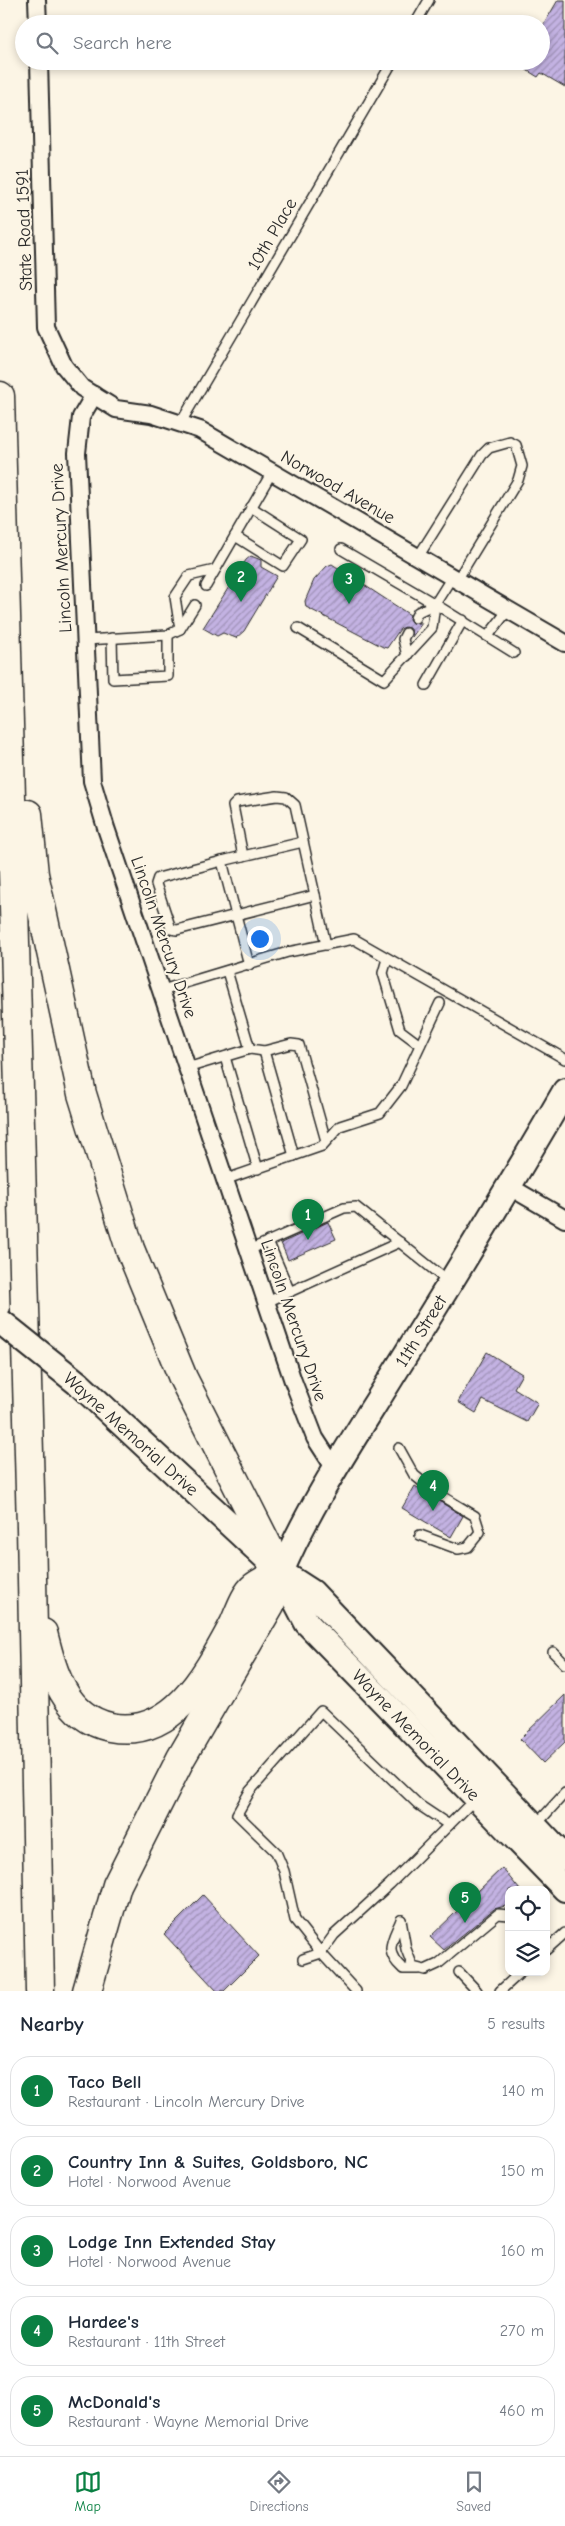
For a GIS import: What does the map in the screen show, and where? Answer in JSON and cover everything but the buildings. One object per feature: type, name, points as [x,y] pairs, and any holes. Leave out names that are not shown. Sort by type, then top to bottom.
[{"type":"highway","points":[[0,396],[31,1527],[40,1991]]},
{"type":"highway","points":[[6,619],[34,874],[82,1094],[130,1249],[179,1368],[281,1572],[270,1605],[181,1758],[117,1885],[87,1991]]},
{"type":"highway","points":[[31,1527],[42,1628],[60,1690],[79,1711],[102,1725],[126,1730],[151,1726],[173,1713],[192,1690],[222,1646],[253,1587],[281,1572]]},
{"type":"main road","name":"11th Street","points":[[281,1572],[295,1539],[335,1469],[510,1186],[565,1091]]},
{"type":"main road","name":"Wayne Memorial Drive","points":[[0,1321],[80,1385],[281,1572],[312,1592],[565,1858]]},
{"type":"main road","name":"Wayne Memorial Drive","points":[[281,1572],[307,1623],[565,1889]]},
{"type":"street","points":[[37,0],[38,15]]},
{"type":"street","name":"State Road 1591","points":[[39,70],[46,327],[64,366],[88,391]]},
{"type":"street","name":"Norwood Avenue","points":[[88,391],[116,409],[151,414],[200,430],[565,643]]},
{"type":"street","name":"Lincoln Mercury Drive","points":[[88,391],[81,417],[77,453],[92,781],[224,1180],[314,1438],[335,1469]]},
{"type":"street","points":[[510,1186],[565,1219]]},
{"type":"lane","points":[[420,15],[429,0]]},
{"type":"lane","name":"10th Place","points":[[180,424],[388,70]]},
{"type":"lane","points":[[415,618],[418,612],[435,604],[454,579],[518,480],[522,466],[516,445],[510,442],[489,448],[482,455],[418,557]]},
{"type":"lane","points":[[206,586],[272,472]]},
{"type":"lane","points":[[235,536],[284,566],[301,539],[251,507]]},
{"type":"lane","points":[[341,549],[463,620],[514,653]]},
{"type":"lane","points":[[180,630],[175,597],[189,576],[215,570]]},
{"type":"lane","points":[[298,628],[384,680],[432,628],[435,604]]},
{"type":"lane","points":[[86,640],[168,634],[180,630],[194,605]]},
{"type":"lane","points":[[488,636],[508,610]]},
{"type":"lane","points":[[426,685],[463,620]]},
{"type":"lane","points":[[406,633],[403,639],[407,656]]},
{"type":"lane","points":[[112,638],[113,679],[168,676],[168,634]]},
{"type":"lane","points":[[243,856],[233,806],[237,802],[277,796],[286,797],[295,805],[326,945]]},
{"type":"lane","points":[[303,842],[164,875],[158,878],[156,884],[171,929],[177,930],[315,895]]},
{"type":"lane","points":[[222,861],[234,915],[249,965]]},
{"type":"lane","points":[[162,990],[288,952],[354,939],[565,1060]]},
{"type":"lane","points":[[387,959],[383,973],[400,1030],[420,1046]]},
{"type":"lane","points":[[227,971],[250,1049]]},
{"type":"lane","points":[[224,1180],[322,1146],[340,1126],[380,1112],[401,1086],[440,1003]]},
{"type":"lane","points":[[187,1068],[250,1049],[264,1051],[291,1044],[299,1046],[326,1141]]},
{"type":"lane","points":[[264,1051],[294,1156]]},
{"type":"lane","points":[[225,1057],[258,1169]]},
{"type":"lane","points":[[249,1250],[344,1208],[356,1207],[387,1230],[450,1283]]},
{"type":"lane","points":[[268,1241],[290,1292]]},
{"type":"lane","points":[[267,1302],[400,1242]]},
{"type":"lane","points":[[399,1448],[414,1476],[435,1492],[475,1516],[480,1532],[468,1547],[458,1549],[420,1536]]},
{"type":"lane","points":[[553,1652],[565,1664]]},
{"type":"lane","points":[[356,1991],[294,1920],[284,1871],[276,1852],[237,1814],[250,1791],[322,1711],[419,1805],[449,1826]]},
{"type":"lane","points":[[303,1959],[321,1953],[334,1935],[390,1884],[477,1797]]},
{"type":"lane","points":[[534,1826],[564,1797]]},
{"type":"lane","points":[[418,1969],[413,1967],[406,1949],[401,1920],[390,1946],[392,1959],[403,1969],[424,1970],[438,1964],[498,1914],[505,1915]]},
{"type":"lane","points":[[550,1946],[565,1933]]},
{"type":"lane","points":[[459,1972],[477,1991]]},
{"type":"lane","points":[[500,1991],[517,1976]]},
{"type":"place","name":"Country Inn & Suites, Goldsboro, NC","points":[[241,602]]},
{"type":"place","name":"Lodge Inn Extended Stay","points":[[349,604]]},
{"type":"place","name":"Taco Bell","points":[[308,1240]]},
{"type":"place","name":"Hardee's","points":[[433,1511]]},
{"type":"place","name":"McDonald's","points":[[465,1923]]}]
